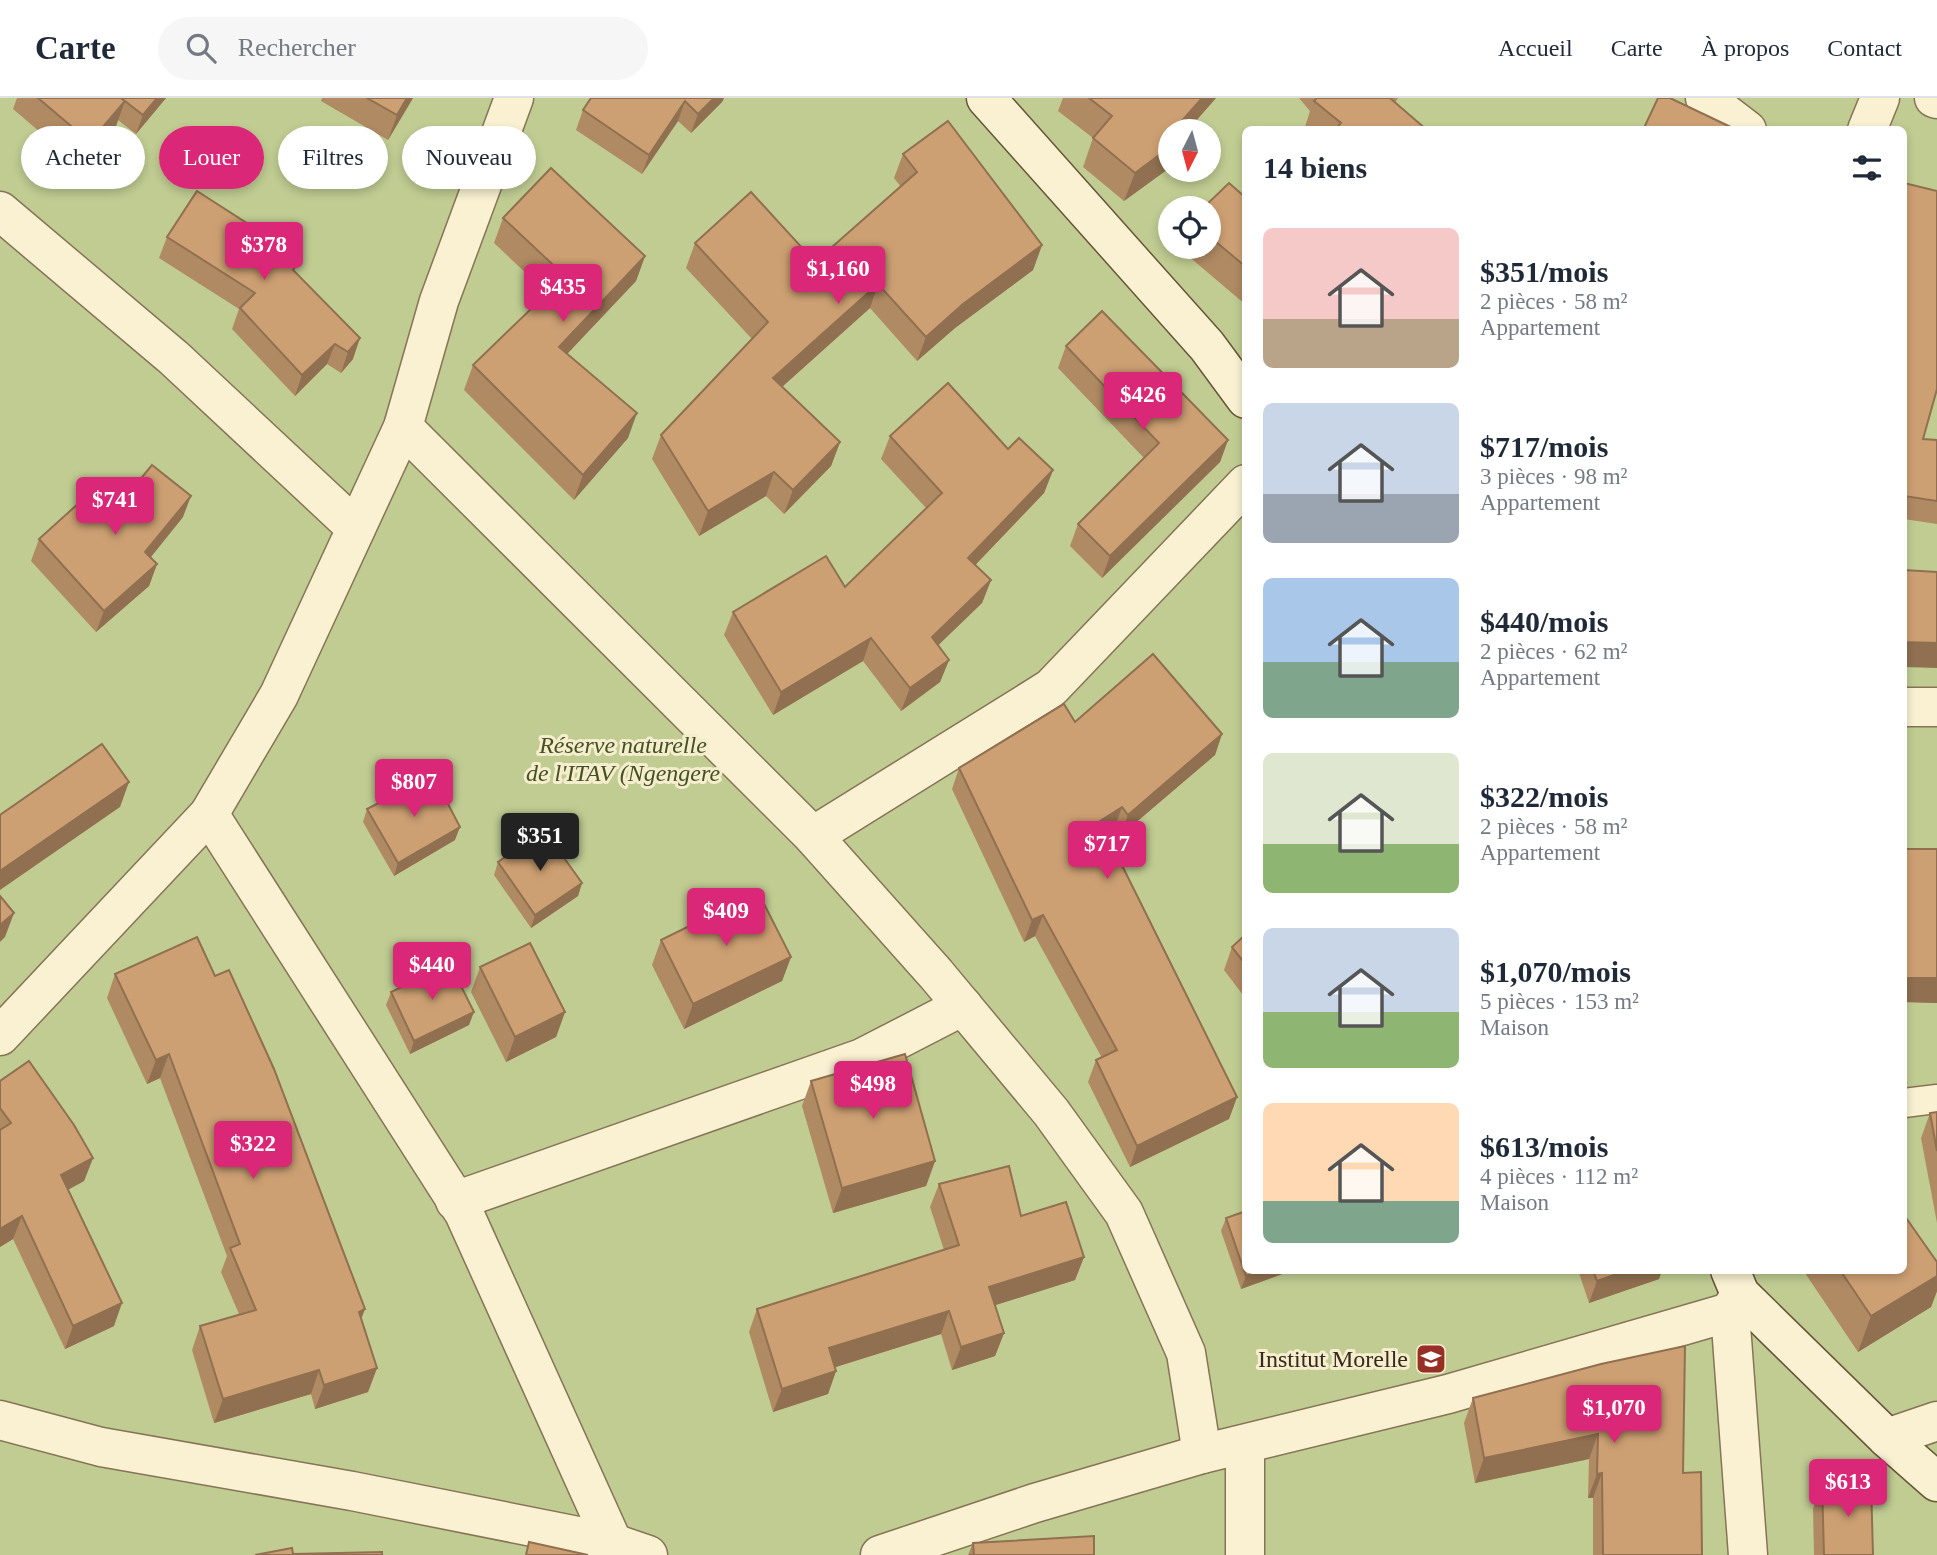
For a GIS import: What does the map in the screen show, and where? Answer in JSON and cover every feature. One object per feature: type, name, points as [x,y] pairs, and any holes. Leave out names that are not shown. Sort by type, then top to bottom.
[{"type":"street","points":[[0,1036],[209,814],[279,695],[403,427],[439,302],[514,98]]},
{"type":"street","points":[[986,98],[1207,346],[1242,394]]},
{"type":"street","points":[[1705,98],[1742,126]]},
{"type":"street","points":[[1869,126],[1880,98]]},
{"type":"street","points":[[0,211],[174,358],[356,527]]},
{"type":"street","points":[[403,427],[813,835],[963,1006],[1051,1112],[1124,1213],[1186,1353],[1202,1454]]},
{"type":"street","points":[[813,835],[1051,688],[1242,488]]},
{"type":"street","points":[[1907,707],[1937,707]]},
{"type":"street","points":[[209,814],[464,1213],[631,1549]]},
{"type":"street","points":[[455,1201],[862,1058],[963,1006]]},
{"type":"street","points":[[880,1555],[1035,1503],[1202,1454],[1448,1394],[1733,1292]]},
{"type":"street","points":[[1733,1292],[1937,1482]]},
{"type":"street","points":[[1733,1292],[1748,1555]]},
{"type":"street","points":[[0,1420],[101,1447],[352,1491],[631,1549]]},
{"type":"street","points":[[1887,1438],[1937,1421]]},
{"type":"street","points":[[1245,1444],[1245,1555]]},
{"type":"lane","points":[[1907,1103],[1937,1099]]},
{"type":"green space","name":"Réserve naturelle de l'ITAV (Ngengere","points":[[0,98],[1937,98],[1937,1555],[0,1555]]},
{"type":"building","points":[[38,98],[121,98],[125,101],[104,126],[71,126]]},
{"type":"building","points":[[121,98],[157,98],[143,115]]},
{"type":"building","points":[[367,98],[407,98],[397,115]]},
{"type":"building","points":[[591,98],[714,98],[698,114],[685,101],[649,155],[583,110]]},
{"type":"building","points":[[1089,98],[1202,98],[1184,119],[1158,119],[1158,156],[1135,173],[1093,138],[1112,116]]},
{"type":"building","points":[[1317,98],[1392,98],[1422,126],[1338,126],[1341,123],[1314,101]]},
{"type":"building","points":[[1658,98],[1670,98],[1729,126],[1645,126]]},
{"type":"building","points":[[948,121],[1042,245],[963,304],[926,337],[878,284],[773,378],[840,442],[793,490],[774,472],[708,511],[661,435],[768,322],[695,243],[751,192],[815,262],[917,172],[903,154]]},
{"type":"building","points":[[551,168],[645,256],[559,347],[637,413],[583,475],[473,365],[565,276],[503,218],[531,189],[536,189],[536,184]]},
{"type":"building","points":[[1229,183],[1242,194],[1242,264],[1221,246],[1221,196],[1215,196]]},
{"type":"building","points":[[1907,184],[1937,191],[1937,389],[1923,439],[1937,440],[1937,501],[1907,496]]},
{"type":"building","points":[[197,191],[301,258],[293,270],[360,338],[348,352],[335,344],[302,375],[240,308],[255,293],[167,237]]},
{"type":"building","points":[[1102,311],[1228,440],[1110,556],[1078,524],[1159,443],[1066,346]]},
{"type":"building","points":[[948,383],[1008,449],[1019,438],[1053,470],[968,558],[991,580],[932,637],[949,660],[910,688],[871,638],[781,692],[733,612],[826,556],[845,587],[942,493],[890,436]]},
{"type":"building","points":[[152,465],[191,496],[145,552],[157,564],[104,611],[39,539],[90,493],[111,515]]},
{"type":"building","points":[[1907,570],[1937,572],[1937,643],[1907,642]]},
{"type":"building","points":[[1153,654],[1222,734],[1128,815],[1122,807],[1100,821],[1237,1097],[1137,1146],[1096,1060],[1117,1050],[1043,915],[1032,920],[959,768],[1064,704],[1075,722]]},
{"type":"building","points":[[102,744],[129,782],[0,871],[0,815]]},
{"type":"building","points":[[433,775],[460,827],[398,863],[367,809]]},
{"type":"building","points":[[544,830],[582,883],[535,915],[498,862]]},
{"type":"building","points":[[1907,849],[1937,849],[1937,978],[1907,978]]},
{"type":"building","points":[[758,892],[791,957],[693,1004],[661,940]]},
{"type":"building","points":[[0,896],[14,913],[0,925]]},
{"type":"building","points":[[197,937],[215,976],[229,970],[274,1069],[365,1309],[359,1312],[377,1368],[324,1385],[319,1370],[223,1399],[200,1326],[256,1310],[230,1248],[240,1244],[169,1054],[156,1060],[115,974]]},
{"type":"building","points":[[1242,938],[1242,960],[1232,947]]},
{"type":"building","points":[[530,943],[565,1012],[515,1037],[480,967]]},
{"type":"building","points":[[450,964],[474,1012],[414,1041],[391,992]]},
{"type":"building","points":[[905,1054],[935,1161],[842,1188],[811,1081]]},
{"type":"building","points":[[29,1061],[74,1125],[93,1158],[61,1175],[122,1303],[73,1326],[22,1216],[0,1229],[0,1130],[11,1123],[0,1108],[0,1081]]},
{"type":"building","points":[[1937,1112],[1937,1151],[1930,1113]]},
{"type":"building","points":[[1009,1166],[1021,1216],[1066,1202],[1084,1257],[989,1287],[1004,1333],[961,1347],[949,1311],[829,1348],[836,1371],[782,1389],[757,1309],[959,1245],[939,1184]]},
{"type":"building","points":[[1242,1212],[1242,1264],[1226,1218]]},
{"type":"building","points":[[1907,1219],[1937,1262],[1937,1276],[1871,1316],[1843,1274],[1907,1274]]},
{"type":"building","points":[[1594,1274],[1617,1274],[1597,1281]]},
{"type":"building","points":[[1685,1346],[1683,1473],[1701,1472],[1702,1555],[1603,1555],[1602,1473],[1597,1474],[1598,1434],[1484,1458],[1473,1398],[1601,1364]]},
{"type":"building","points":[[1871,1482],[1873,1555],[1824,1555],[1822,1484]]},
{"type":"building","points":[[1094,1536],[1094,1555],[974,1555],[973,1543]]},
{"type":"building","points":[[529,1542],[588,1555],[526,1555]]},
{"type":"building","points":[[292,1548],[293,1554],[382,1552],[382,1555],[255,1555]]},
{"type":"place","name":"Institut Morelle","points":[[1431,1359]]}]
